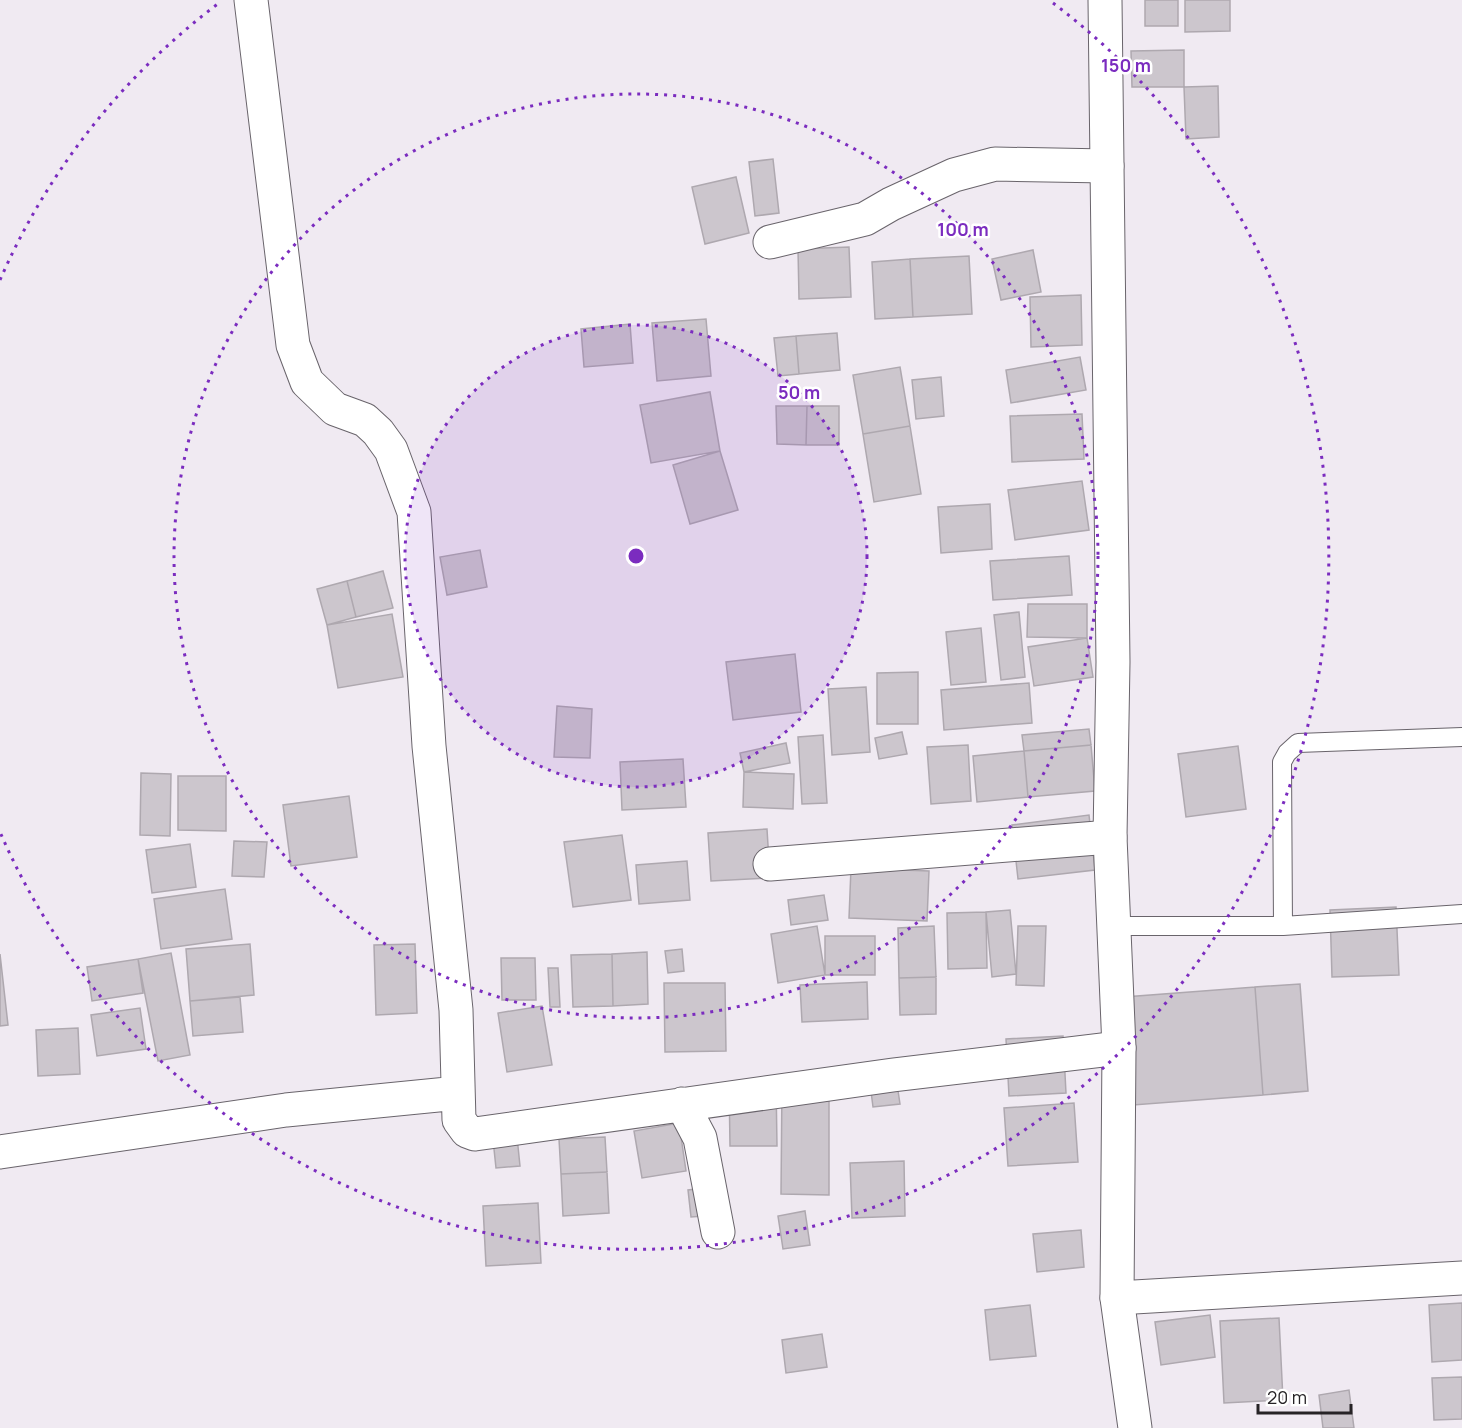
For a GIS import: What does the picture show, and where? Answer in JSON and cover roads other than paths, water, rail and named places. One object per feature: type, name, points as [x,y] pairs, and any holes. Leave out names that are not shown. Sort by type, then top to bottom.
[{"type":"street","points":[[251,0],[293,345],[307,382],[334,409],[365,420],[378,432],[391,450],[414,512],[429,746],[456,1010],[459,1120],[467,1131],[475,1134],[893,1075],[1119,1048]]},
{"type":"street","points":[[1105,0],[1113,662],[1110,837],[1119,1048],[1117,1298],[1135,1428]]},
{"type":"street","points":[[770,242],[865,219],[891,204],[974,168],[995,164],[1107,166]]},
{"type":"street","points":[[770,864],[1110,837]]},
{"type":"street","points":[[0,1152],[286,1110],[458,1093]]},
{"type":"street","points":[[682,1104],[700,1138],[718,1232]]},
{"type":"street","points":[[1117,1298],[1462,1278]]},
{"type":"lane","points":[[1283,926],[1282,762],[1287,753],[1298,743],[1462,737]]},
{"type":"lane","points":[[1115,926],[1283,926],[1462,914]]}]
